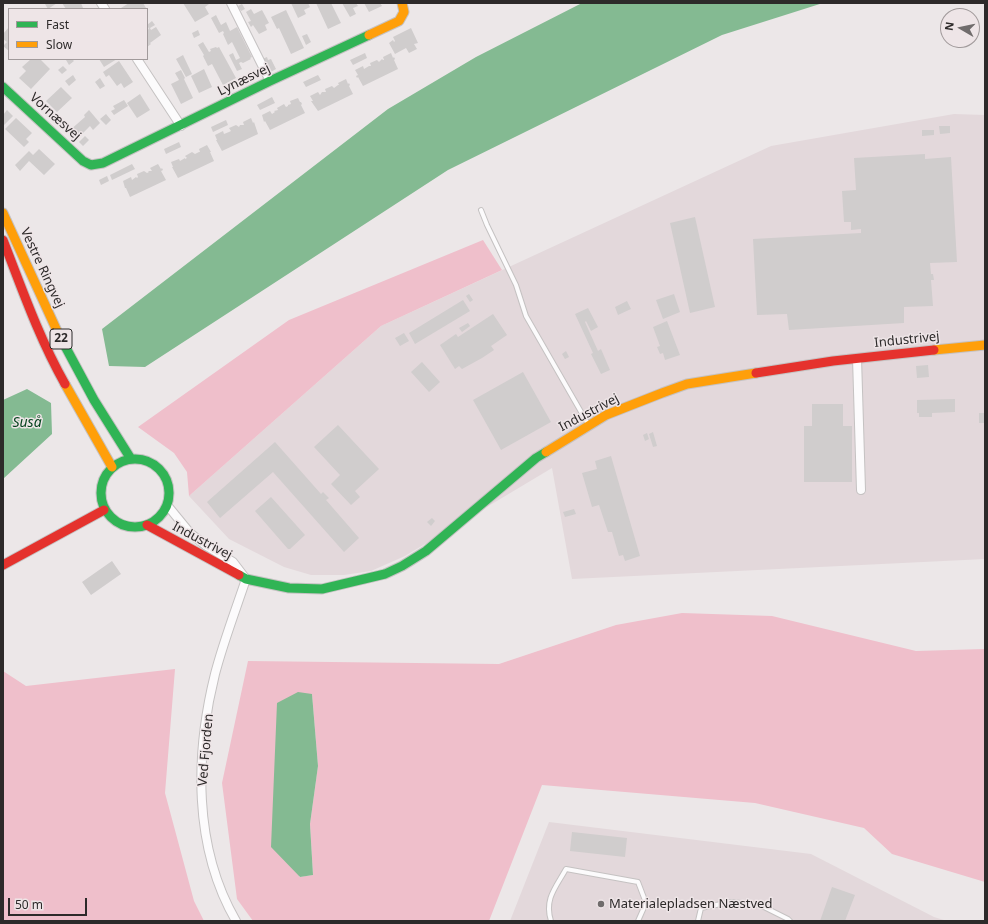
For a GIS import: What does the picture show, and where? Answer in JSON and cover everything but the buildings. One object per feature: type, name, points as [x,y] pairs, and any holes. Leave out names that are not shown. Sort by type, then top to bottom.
[{"type":"street","points":[[231,3],[270,81]]},
{"type":"street","name":"Lynæsvej","points":[[91,165],[103,164],[270,81],[399,21],[403,8]]},
{"type":"street","points":[[138,60],[181,126]]},
{"type":"street","name":"Vornæsvej","points":[[3,87],[83,161],[91,165]]},
{"type":"street","name":"Vestre Ringvej","points":[[3,212],[36,288],[74,364],[117,438],[132,458]]},
{"type":"street","name":"Vestre Ringvej","points":[[3,240],[37,326],[55,366],[112,467]]},
{"type":"street","name":"Industrivej","points":[[147,526],[246,578],[288,588],[322,589],[385,574],[402,566],[426,551],[536,458],[606,415],[687,384],[833,361],[985,345]]},
{"type":"street","points":[[857,358],[861,490]]},
{"type":"street","points":[[132,458],[143,459],[154,464],[162,472],[168,482],[170,494],[167,505],[159,517],[147,526],[137,528],[123,525],[110,517],[104,510],[100,492],[106,474],[112,467],[121,461],[132,458]]},
{"type":"street","name":"Industrivej","points":[[167,505],[190,533],[205,545],[233,562],[246,578]]},
{"type":"street","points":[[3,566],[104,510]]},
{"type":"street","name":"Ved Fjorden","points":[[236,921],[220,886],[209,853],[202,812],[202,765],[207,721],[215,673],[246,578]]},
{"type":"lane","points":[[482,210],[487,225],[516,285],[526,316],[589,426]]},
{"type":"lane","points":[[551,921],[548,912],[550,897],[566,869],[638,882],[646,903],[638,921]]},
{"type":"lane","points":[[698,921],[701,908],[731,902],[760,906],[790,921]]},
{"type":"shaded area","points":[[954,114],[985,115],[985,559],[572,579],[552,468],[405,556],[371,571],[344,575],[311,575],[284,567],[229,539],[189,496],[381,326],[771,146]]},
{"type":"shaded area","points":[[483,240],[502,270],[381,326],[189,496],[187,472],[174,453],[138,427],[289,320]]},
{"type":"shaded area","points":[[682,613],[772,616],[916,651],[985,649],[985,882],[892,854],[864,828],[755,803],[542,785],[489,921],[253,921],[237,899],[222,783],[248,661],[499,664],[616,625]],"holes":[[[312,694],[318,766],[310,824],[313,875],[299,877]]]},
{"type":"shaded area","points":[[175,669],[165,793],[194,901],[204,921],[3,921],[3,671],[26,686]]},
{"type":"shaded area","points":[[549,822],[811,854],[934,917],[947,921],[510,921]]},
{"type":"water","points":[[582,3],[823,3],[722,35],[448,170],[145,367],[109,366],[102,329],[388,109],[476,57]]},
{"type":"water","name":"Suså","points":[[27,389],[51,403],[52,434],[3,479],[3,400]]},
{"type":"water","points":[[298,692],[312,694],[318,766],[310,824],[313,875],[300,877],[271,847],[277,703]]},
{"type":"traffic: fast","points":[[3,87],[83,161],[91,165],[103,163],[270,81],[369,35]]},
{"type":"traffic: fast","points":[[58,333],[94,400],[131,459]]},
{"type":"traffic: fast","points":[[239,575],[246,579],[289,588],[322,589],[385,574],[402,566],[426,551],[536,458],[546,452]]},
{"type":"traffic: fast","points":[[128,459],[142,459],[154,464],[164,474],[169,486],[169,493],[169,500],[164,512],[154,522],[142,527],[128,527],[116,522],[106,512],[101,500],[101,486],[106,474],[116,464],[128,459]]},
{"type":"traffic: slow","points":[[369,35],[399,21],[404,12],[402,3]]},
{"type":"traffic: slow","points":[[3,213],[58,333]]},
{"type":"traffic: slow","points":[[934,350],[985,345]]},
{"type":"traffic: slow","points":[[546,452],[606,415],[662,393],[687,384],[756,373]]},
{"type":"traffic: slow","points":[[65,384],[112,467]]},
{"type":"traffic: jam","points":[[3,240],[39,331],[65,384]]},
{"type":"traffic: jam","points":[[756,373],[833,361],[934,350]]},
{"type":"traffic: jam","points":[[3,565],[104,510]]},
{"type":"traffic: jam","points":[[147,525],[239,575]]},
{"type":"place","name":"Materialepladsen Næstved","points":[[601,904]]}]
